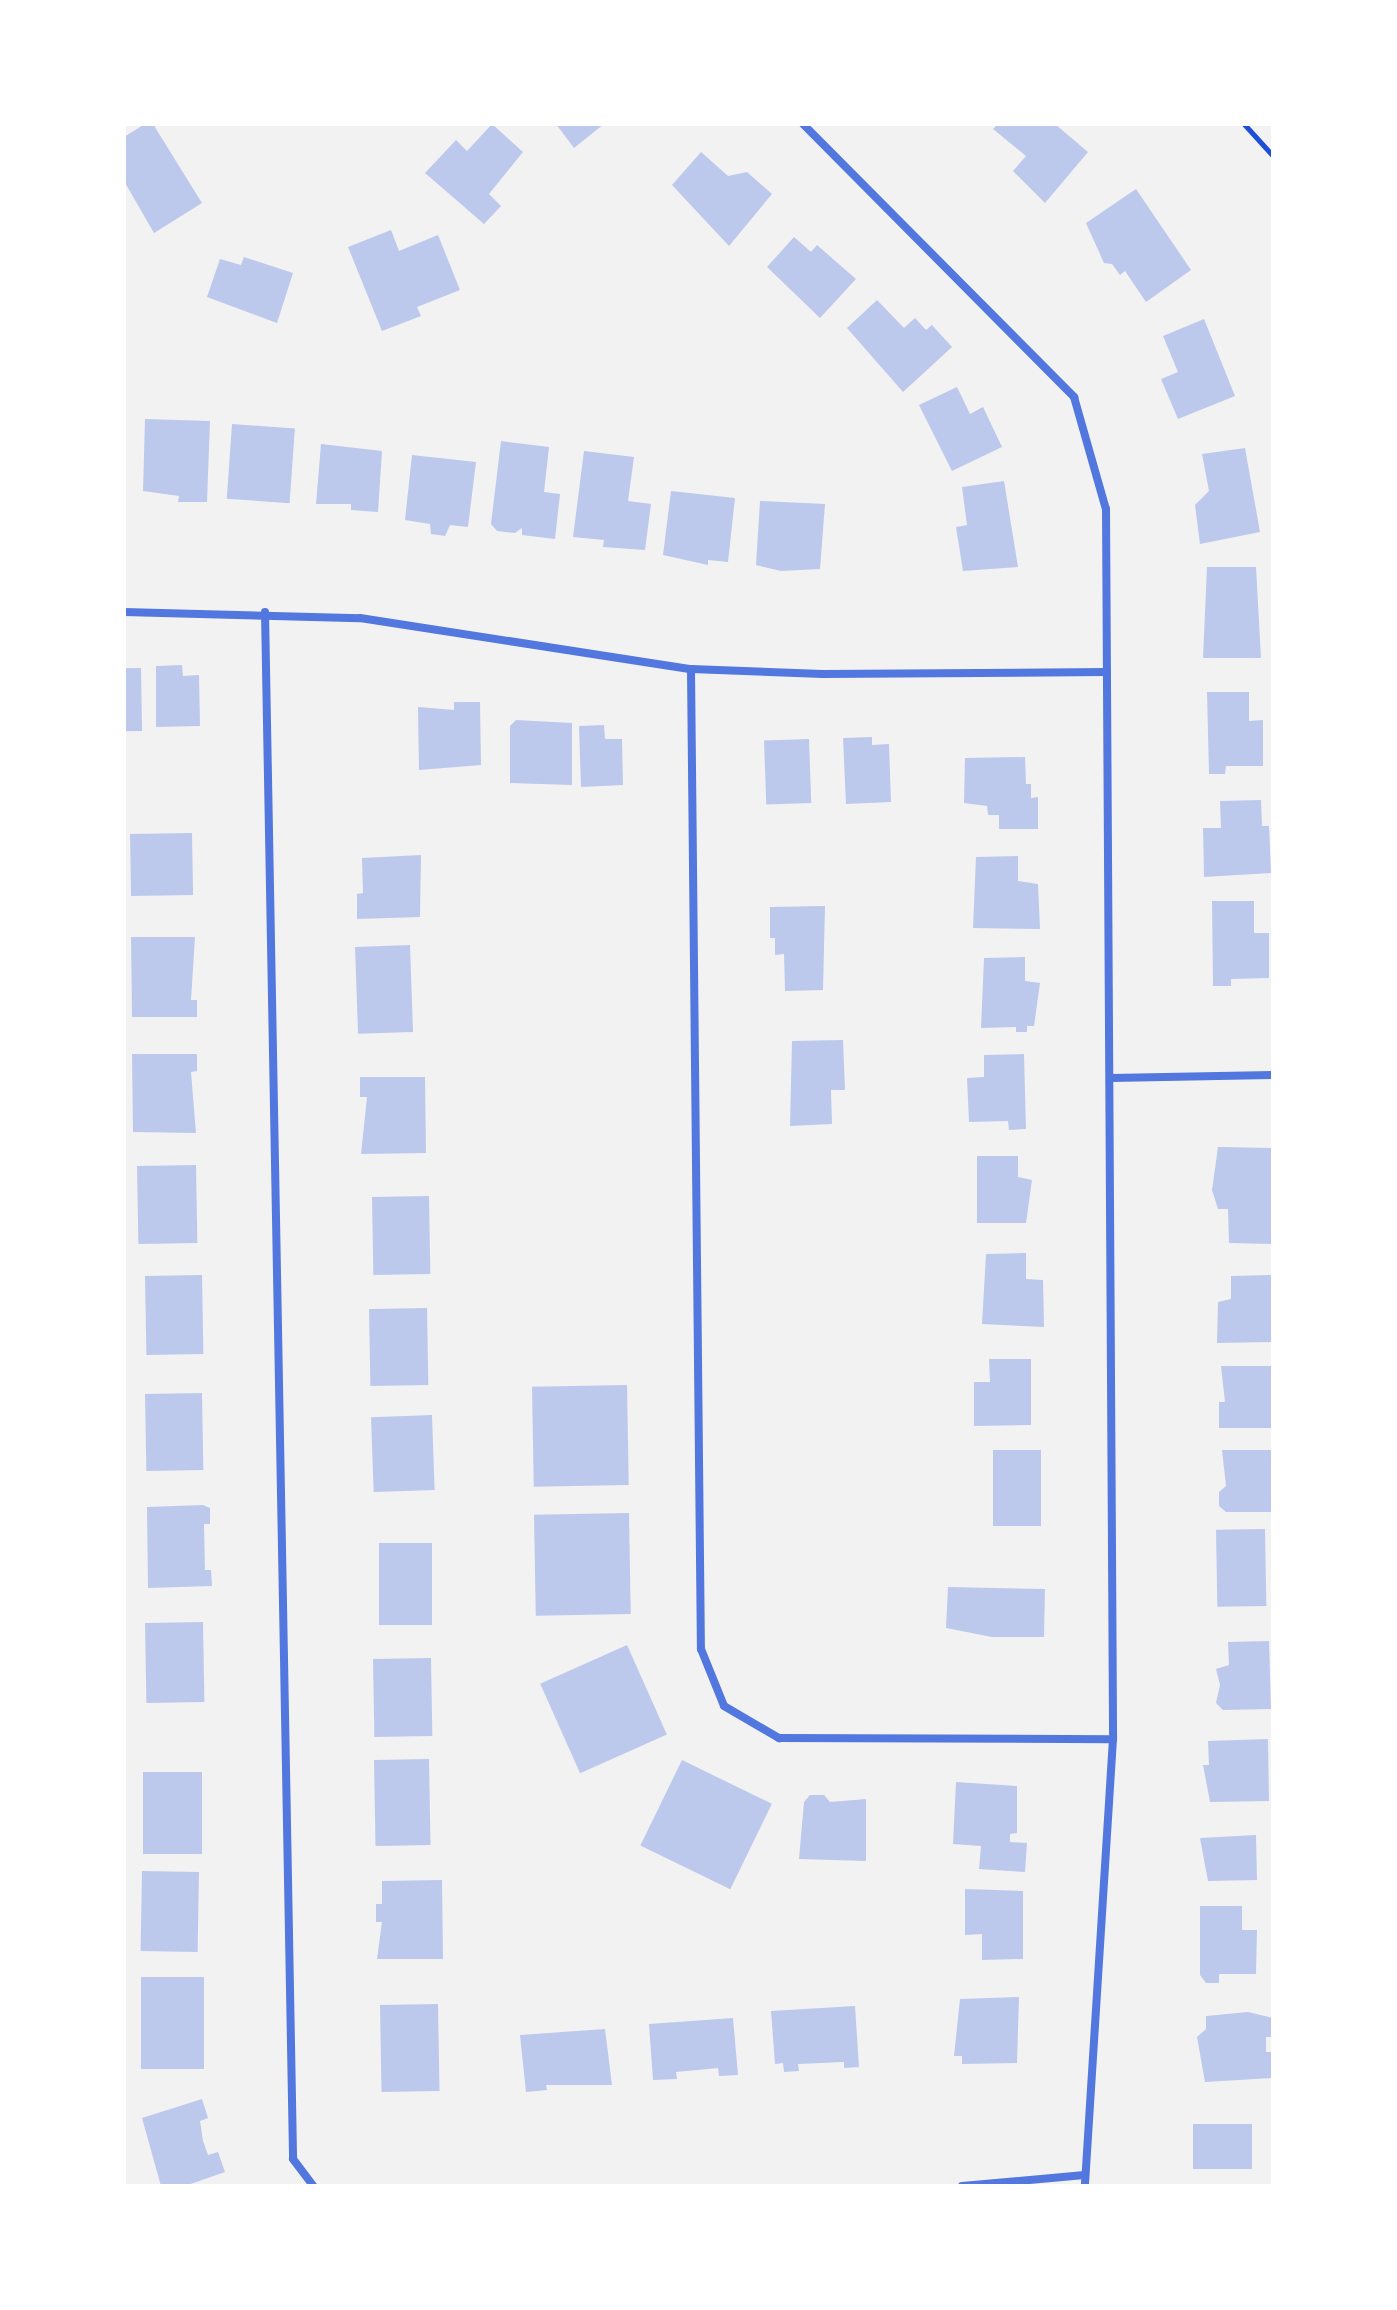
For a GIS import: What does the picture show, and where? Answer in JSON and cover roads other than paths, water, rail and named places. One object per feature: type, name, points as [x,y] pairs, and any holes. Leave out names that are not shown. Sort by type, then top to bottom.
[{"type":"street","points":[[803,124],[1074,397],[1106,509],[1113,1739],[1085,2186]]},
{"type":"street","points":[[124,612],[265,612],[360,618],[691,669],[823,674],[1107,672]]},
{"type":"street","points":[[265,612],[293,2159],[313,2186]]},
{"type":"street","points":[[691,669],[701,1649],[724,1706],[779,1738],[1113,1739]]},
{"type":"street","points":[[1111,1078],[1273,1075]]},
{"type":"street","points":[[962,2186],[1085,2175]]}]
